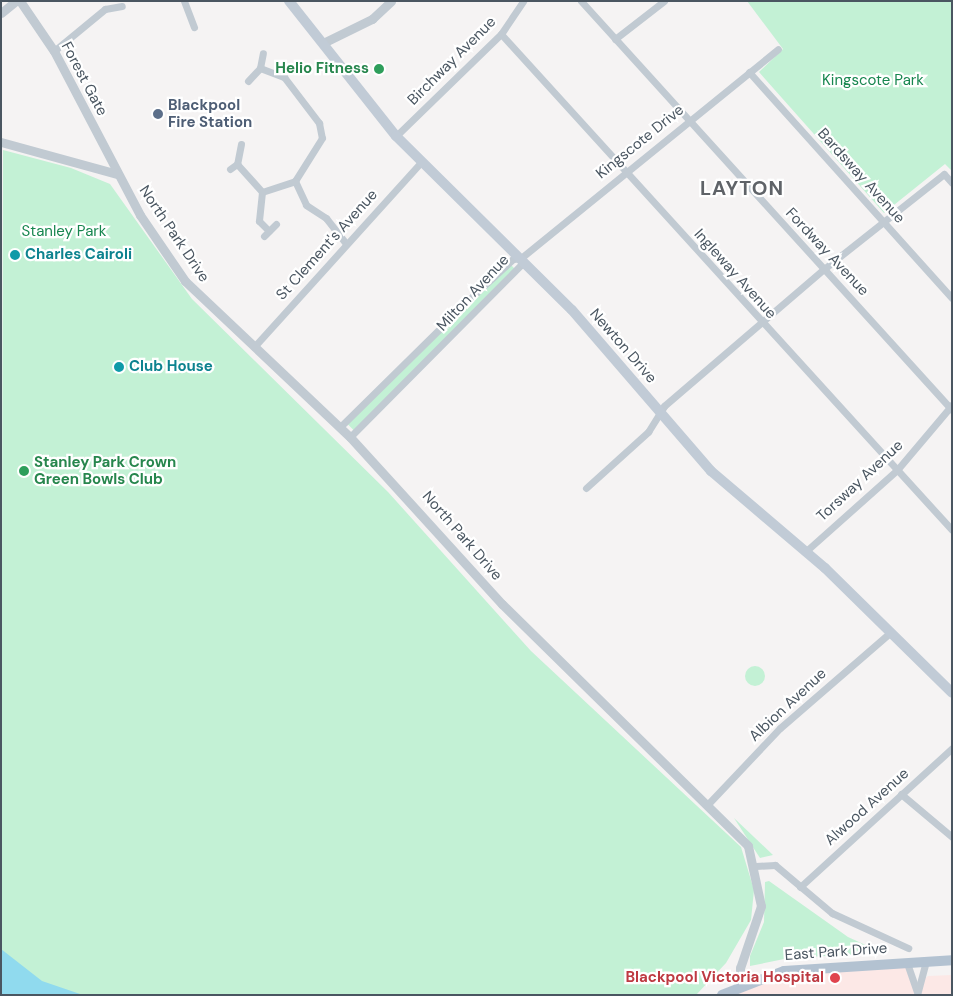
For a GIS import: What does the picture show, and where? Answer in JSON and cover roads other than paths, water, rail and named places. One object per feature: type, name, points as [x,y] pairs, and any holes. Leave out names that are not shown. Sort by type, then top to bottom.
[{"type":"main road","name":"Newton Drive","points":[[289,1],[396,136],[521,258],[711,471],[805,552],[891,632],[952,693]]},
{"type":"main road","points":[[907,962],[952,960]]},
{"type":"main road","name":"East Park Drive","points":[[722,995],[740,985],[784,971],[907,962]]},
{"type":"street","points":[[1,13],[18,1]]},
{"type":"street","name":"Forest Gate","points":[[18,1],[54,51],[117,174]]},
{"type":"street","points":[[184,1],[194,27]]},
{"type":"street","points":[[323,43],[372,19],[391,1]]},
{"type":"street","name":"Birchway Avenue","points":[[396,136],[501,34],[523,1]]},
{"type":"street","name":"Fordway Avenue","points":[[581,1],[687,121],[951,407]]},
{"type":"street","points":[[615,39],[664,1]]},
{"type":"street","points":[[54,51],[105,5],[122,6]]},
{"type":"street","name":"Ingleway Avenue","points":[[501,34],[761,323],[952,530]]},
{"type":"street","name":"Kingscote Drive","points":[[521,258],[624,171],[778,49]]},
{"type":"street","points":[[248,81],[260,68],[263,53]]},
{"type":"street","points":[[260,68],[284,76],[322,130],[319,146],[295,181],[262,192]]},
{"type":"street","name":"Bardsway Avenue","points":[[749,72],[952,298]]},
{"type":"street","points":[[1,142],[117,174]]},
{"type":"street","points":[[230,169],[237,164],[241,144]]},
{"type":"street","name":"St Clement's Avenue","points":[[254,347],[421,162]]},
{"type":"street","points":[[237,164],[262,192],[259,221],[267,234],[276,224]]},
{"type":"street","name":"North Park Drive","points":[[117,174],[185,281],[350,437],[508,610],[603,706],[709,803],[742,837],[756,866]]},
{"type":"street","points":[[586,488],[648,432],[660,412],[824,269],[944,174],[952,183]]},
{"type":"street","points":[[295,181],[306,205],[326,218],[346,244]]},
{"type":"street","name":"Milton Avenue","points":[[340,427],[484,286],[513,259],[521,258],[521,265],[350,437]]},
{"type":"street","name":"Torsway Avenue","points":[[805,552],[897,470],[951,407]]},
{"type":"street","name":"Albion Avenue","points":[[709,803],[780,728],[891,632]]},
{"type":"street","name":"Alwood Avenue","points":[[800,886],[952,748]]},
{"type":"street","points":[[901,794],[952,837]]},
{"type":"street","points":[[740,985],[740,968],[761,906],[756,866],[775,865],[853,926],[908,948]]},
{"type":"street","points":[[907,962],[917,994]]},
{"type":"street","points":[[917,994],[926,962]]},
{"type":"water","points":[[1,949],[42,981],[83,995],[1,995]]},
{"type":"place","name":"Helio Fitness","points":[[379,69]]},
{"type":"place","name":"Blackpool Fire Station","points":[[158,114]]},
{"type":"place","name":"Charles Cairoli","points":[[15,255]]},
{"type":"place","name":"Club House","points":[[119,367]]},
{"type":"place","name":"Stanley Park Crown Green Bowls Club","points":[[24,471]]},
{"type":"place","name":"Blackpool Victoria Hospital","points":[[835,978]]},
{"type":"district","name":"LAYTON","points":[[742,188]]},
{"type":"park label","name":"Kingscote Park","points":[[873,81]]},
{"type":"park label","name":"Stanley Park","points":[[64,232]]}]
